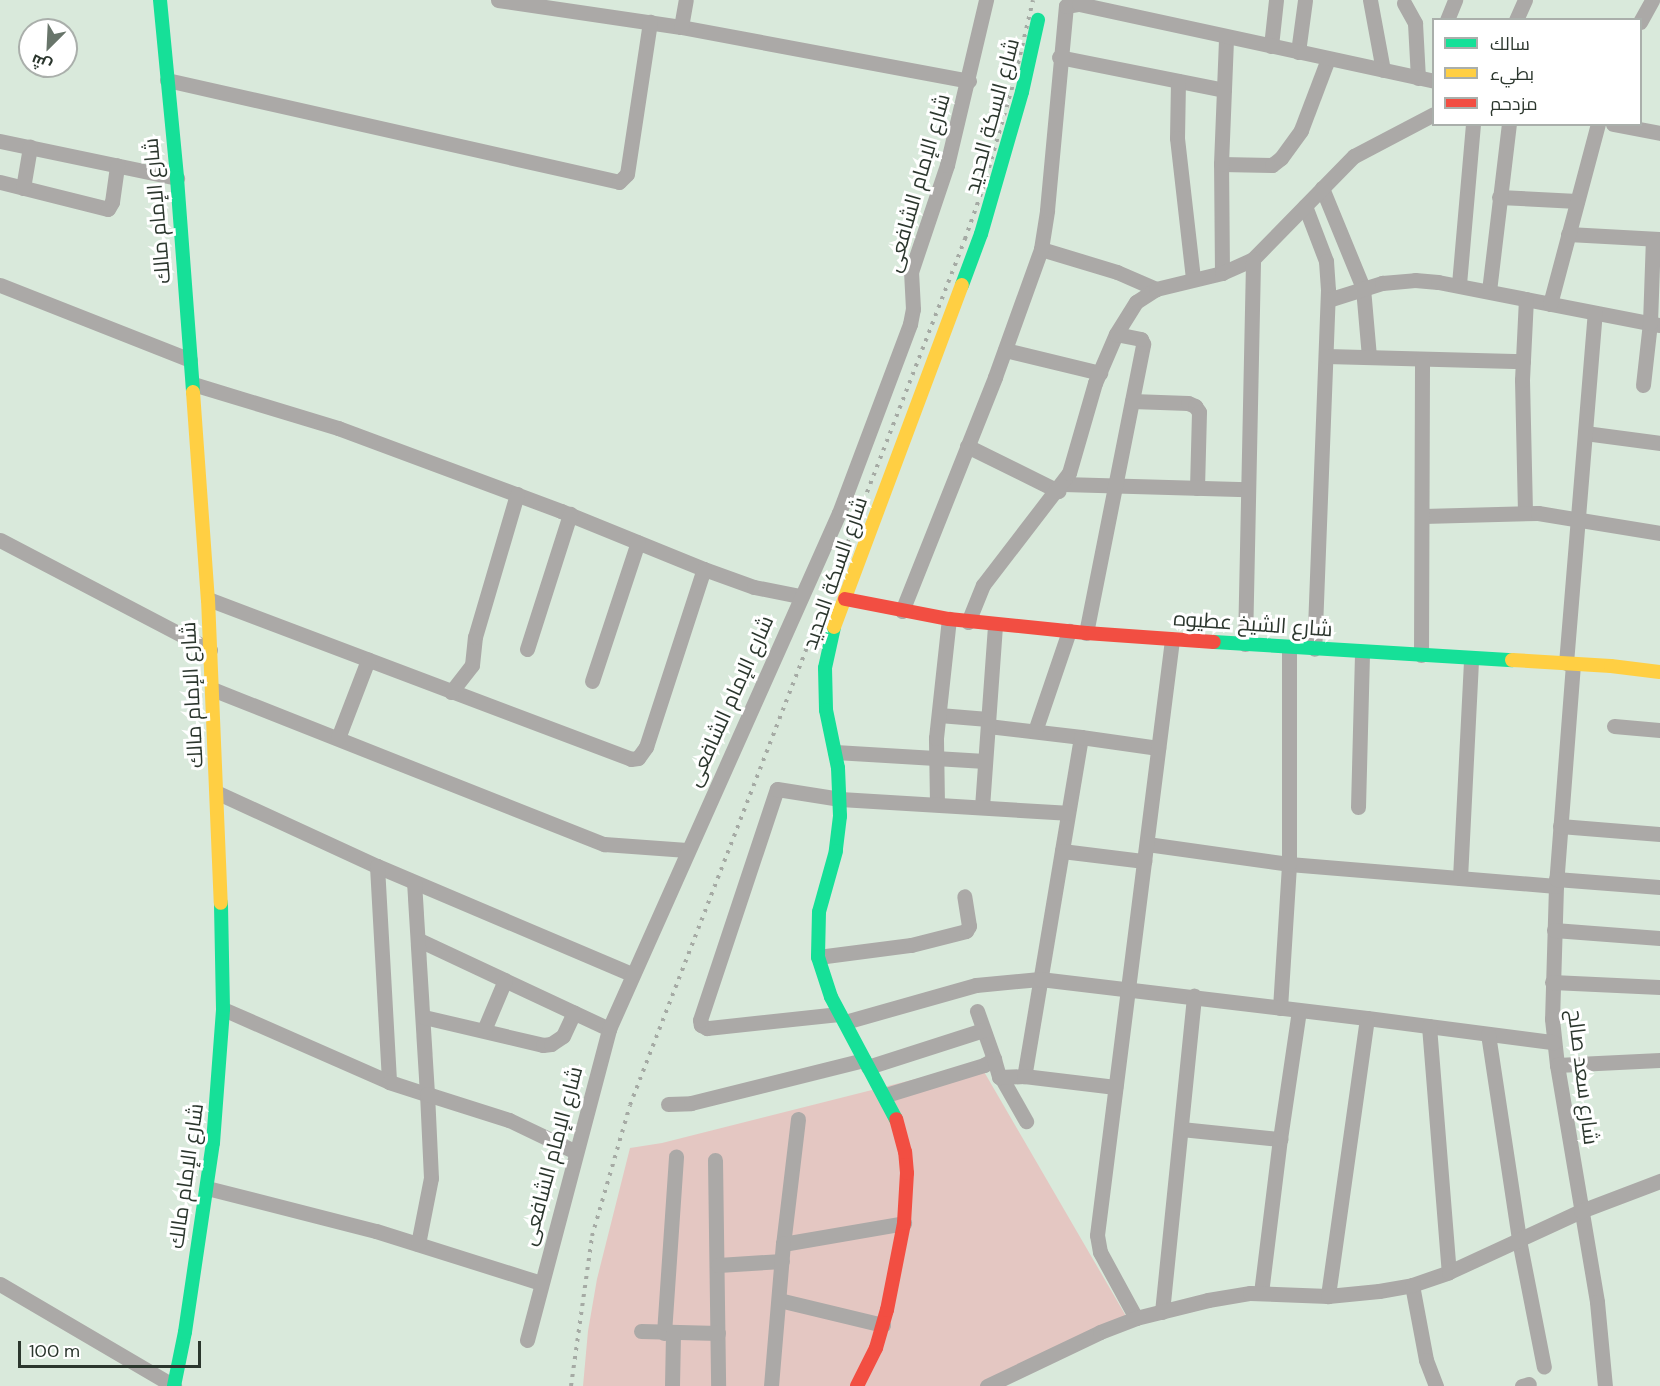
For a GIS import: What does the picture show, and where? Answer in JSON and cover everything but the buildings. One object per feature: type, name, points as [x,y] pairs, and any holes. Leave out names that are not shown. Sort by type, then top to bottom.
[{"type":"street","name":"شارع الإمام مالك","points":[[160,0],[177,178],[208,599],[218,793],[223,1009],[218,1099],[207,1188],[174,1386]]},
{"type":"street","points":[[498,0],[681,27],[969,81]]},
{"type":"street","points":[[681,27],[686,0]]},
{"type":"street","name":"شارع الإمام الشافعى","points":[[527,1340],[609,1029],[800,596],[839,513],[910,324],[913,309],[911,272],[942,182],[969,81],[986,0]]},
{"type":"street","points":[[1271,46],[1276,0]]},
{"type":"street","points":[[1298,52],[1305,0]]},
{"type":"street","points":[[1370,0],[1383,70]]},
{"type":"street","points":[[1448,18],[1455,0]]},
{"type":"street","points":[[1517,18],[1525,0]]},
{"type":"street","points":[[1642,20],[1652,0]]},
{"type":"street","points":[[902,611],[1005,350],[1041,249],[1047,210],[1064,10],[1069,3],[1426,80],[1415,23],[1404,3]]},
{"type":"street","name":"شارع السكة الحديد","points":[[857,1386],[868,1366],[883,1325],[904,1223],[907,1193],[905,1152],[894,1113],[842,1018],[825,981],[818,957],[819,912],[836,851],[840,799],[835,752],[826,710],[825,668],[828,647],[844,599],[981,234],[1019,102],[1038,20]]},
{"type":"street","points":[[167,80],[619,182],[627,174],[650,22]]},
{"type":"street","points":[[1222,273],[1221,164],[1226,37]]},
{"type":"street","points":[[1059,57],[1224,90]]},
{"type":"street","points":[[1221,164],[1272,165],[1281,158],[1301,130],[1328,59]]},
{"type":"street","points":[[1178,81],[1178,149],[1193,279]]},
{"type":"street","points":[[968,622],[983,585],[1060,487],[1075,458],[1083,421],[1116,334],[1136,302],[1156,289],[1222,273],[1253,259],[1359,152],[1432,115]]},
{"type":"street","points":[[1460,284],[1473,126]]},
{"type":"street","points":[[1489,291],[1509,126]]},
{"type":"street","points":[[1550,304],[1597,126]]},
{"type":"street","points":[[1623,126],[1660,133]]},
{"type":"street","points":[[0,141],[177,178]]},
{"type":"street","points":[[22,188],[30,147]]},
{"type":"street","points":[[0,182],[108,209],[111,205],[117,165]]},
{"type":"street","points":[[1322,188],[1363,288],[1369,357]]},
{"type":"street","points":[[1499,197],[1577,201]]},
{"type":"street","points":[[1305,206],[1326,261],[1328,300],[1314,649]]},
{"type":"street","points":[[1568,234],[1657,239],[1655,324],[1643,385]]},
{"type":"street","points":[[1041,249],[1118,272],[1156,289]]},
{"type":"street","points":[[1245,644],[1253,259]]},
{"type":"street","points":[[1328,300],[1382,283],[1415,280],[1460,284],[1655,324]]},
{"type":"street","points":[[0,285],[190,360]]},
{"type":"street","points":[[1525,512],[1523,361],[1526,299]]},
{"type":"street","name":"شارع سعد صالح","points":[[1595,313],[1576,519],[1552,982],[1553,1042],[1597,1302],[1605,1386]]},
{"type":"street","points":[[1086,633],[1143,344],[1141,339],[1116,334]]},
{"type":"street","points":[[1005,350],[1100,373]]},
{"type":"street","points":[[1326,356],[1523,361]]},
{"type":"street","points":[[1421,655],[1422,359]]},
{"type":"street","points":[[193,384],[338,428],[518,494],[754,587],[800,596]]},
{"type":"street","points":[[1132,401],[1188,403],[1196,406],[1199,412],[1197,488]]},
{"type":"street","points":[[1585,433],[1660,443]]},
{"type":"street","points":[[967,446],[1060,487],[1114,485],[1247,489]]},
{"type":"street","points":[[451,692],[472,665],[475,638],[518,494]]},
{"type":"street","points":[[1423,516],[1525,512],[1660,533]]},
{"type":"street","points":[[527,649],[570,514]]},
{"type":"street","points":[[0,540],[210,650]]},
{"type":"street","points":[[592,681],[638,542]]},
{"type":"street","points":[[208,599],[624,758],[638,758],[646,747],[704,569]]},
{"type":"street","name":"شارع الشيخ عطيوه","points":[[844,599],[968,622],[1069,632],[1362,652],[1570,663],[1660,672]]},
{"type":"street","points":[[937,804],[936,757],[948,619]]},
{"type":"street","points":[[982,807],[995,624]]},
{"type":"street","points":[[1035,731],[1069,632]]},
{"type":"street","points":[[1136,1318],[1100,1252],[1097,1235],[1172,640]]},
{"type":"street","points":[[1280,1008],[1289,864],[1289,647]]},
{"type":"street","points":[[1358,807],[1362,652]]},
{"type":"street","points":[[1460,878],[1471,658]]},
{"type":"street","points":[[338,738],[368,660]]},
{"type":"street","points":[[212,689],[604,844],[687,850]]},
{"type":"street","points":[[939,715],[1158,748]]},
{"type":"street","points":[[1614,726],[1660,730]]},
{"type":"street","points":[[1024,1076],[1081,737]]},
{"type":"street","points":[[835,752],[985,761]]},
{"type":"street","points":[[1067,813],[840,799],[777,789],[700,1020],[701,1025],[707,1028],[842,1018],[976,985],[1040,979],[1194,996],[1553,1042]]},
{"type":"street","points":[[218,793],[377,866],[632,974]]},
{"type":"street","points":[[1560,826],[1660,834]]},
{"type":"street","points":[[1147,844],[1289,864],[1460,878],[1660,887]]},
{"type":"street","points":[[1062,852],[1144,861]]},
{"type":"street","points":[[377,866],[389,1082]]},
{"type":"street","points":[[414,882],[424,1017],[431,1178],[418,1244]]},
{"type":"street","points":[[818,957],[911,945],[966,931],[969,926],[964,896]]},
{"type":"street","points":[[1554,930],[1660,938]]},
{"type":"street","points":[[419,940],[609,1029]]},
{"type":"street","points":[[484,1030],[505,980]]},
{"type":"street","points":[[1552,982],[1660,987]]},
{"type":"street","points":[[1162,1312],[1194,996]]},
{"type":"street","points":[[223,1009],[389,1082],[509,1120],[576,1152]]},
{"type":"street","points":[[977,1011],[997,1074],[1001,1077],[1026,1121]]},
{"type":"street","points":[[1261,1293],[1299,1011]]},
{"type":"street","points":[[424,1017],[484,1030],[524,1042],[551,1044],[563,1036],[574,1012]]},
{"type":"street","points":[[1328,1296],[1366,1018]]},
{"type":"street","points":[[1429,1026],[1449,1272]]},
{"type":"street","points":[[668,1104],[691,1103],[866,1064],[983,1030]]},
{"type":"street","points":[[1488,1034],[1519,1240],[1544,1367]]},
{"type":"street","points":[[886,1095],[984,1065],[994,1059]]},
{"type":"street","points":[[1557,1065],[1660,1060]]},
{"type":"street","points":[[1001,1077],[1024,1076],[1115,1088]]},
{"type":"street","points":[[771,1386],[783,1244],[798,1119]]},
{"type":"street","points":[[1180,1129],[1280,1139]]},
{"type":"street","points":[[672,1386],[669,1333],[676,1156]]},
{"type":"street","points":[[715,1160],[718,1386]]},
{"type":"street","points":[[987,1386],[1079,1340],[1136,1318],[1208,1300],[1261,1293],[1328,1296],[1379,1291],[1413,1284],[1449,1272],[1581,1211],[1660,1180]]},
{"type":"street","points":[[207,1188],[320,1216],[541,1283]]},
{"type":"street","points":[[783,1244],[904,1223]]},
{"type":"street","points":[[718,1265],[782,1260]]},
{"type":"street","points":[[0,1284],[174,1386]]},
{"type":"street","points":[[1413,1284],[1426,1360],[1436,1386]]},
{"type":"street","points":[[779,1299],[883,1325]]},
{"type":"street","points":[[641,1331],[718,1333]]},
{"type":"shaded area","points":[[979,1063],[1130,1323],[983,1386],[583,1386],[588,1331],[597,1279],[630,1148],[662,1143]]},
{"type":"railway","points":[[571,1386],[592,1236],[630,1105],[965,239],[984,185],[1014,81],[1033,0]]},
{"type":"traffic: fast","points":[[160,0],[177,178],[193,392]]},
{"type":"traffic: fast","points":[[962,285],[981,234],[1022,92],[1038,20]]},
{"type":"traffic: fast","points":[[834,627],[825,668],[826,710],[838,768],[840,816],[836,851],[819,912],[818,957],[831,997],[896,1119]]},
{"type":"traffic: fast","points":[[1214,642],[1512,660]]},
{"type":"traffic: fast","points":[[174,1386],[185,1332],[213,1143],[223,1009],[221,903]]},
{"type":"traffic: slow","points":[[834,627],[962,285]]},
{"type":"traffic: slow","points":[[193,392],[208,599],[221,903]]},
{"type":"traffic: slow","points":[[1512,660],[1611,666],[1660,672]]},
{"type":"traffic: jam","points":[[845,599],[949,619],[1086,633],[1214,642]]},
{"type":"traffic: jam","points":[[857,1386],[876,1348],[887,1310],[904,1223],[907,1173],[905,1152],[896,1119]]}]
